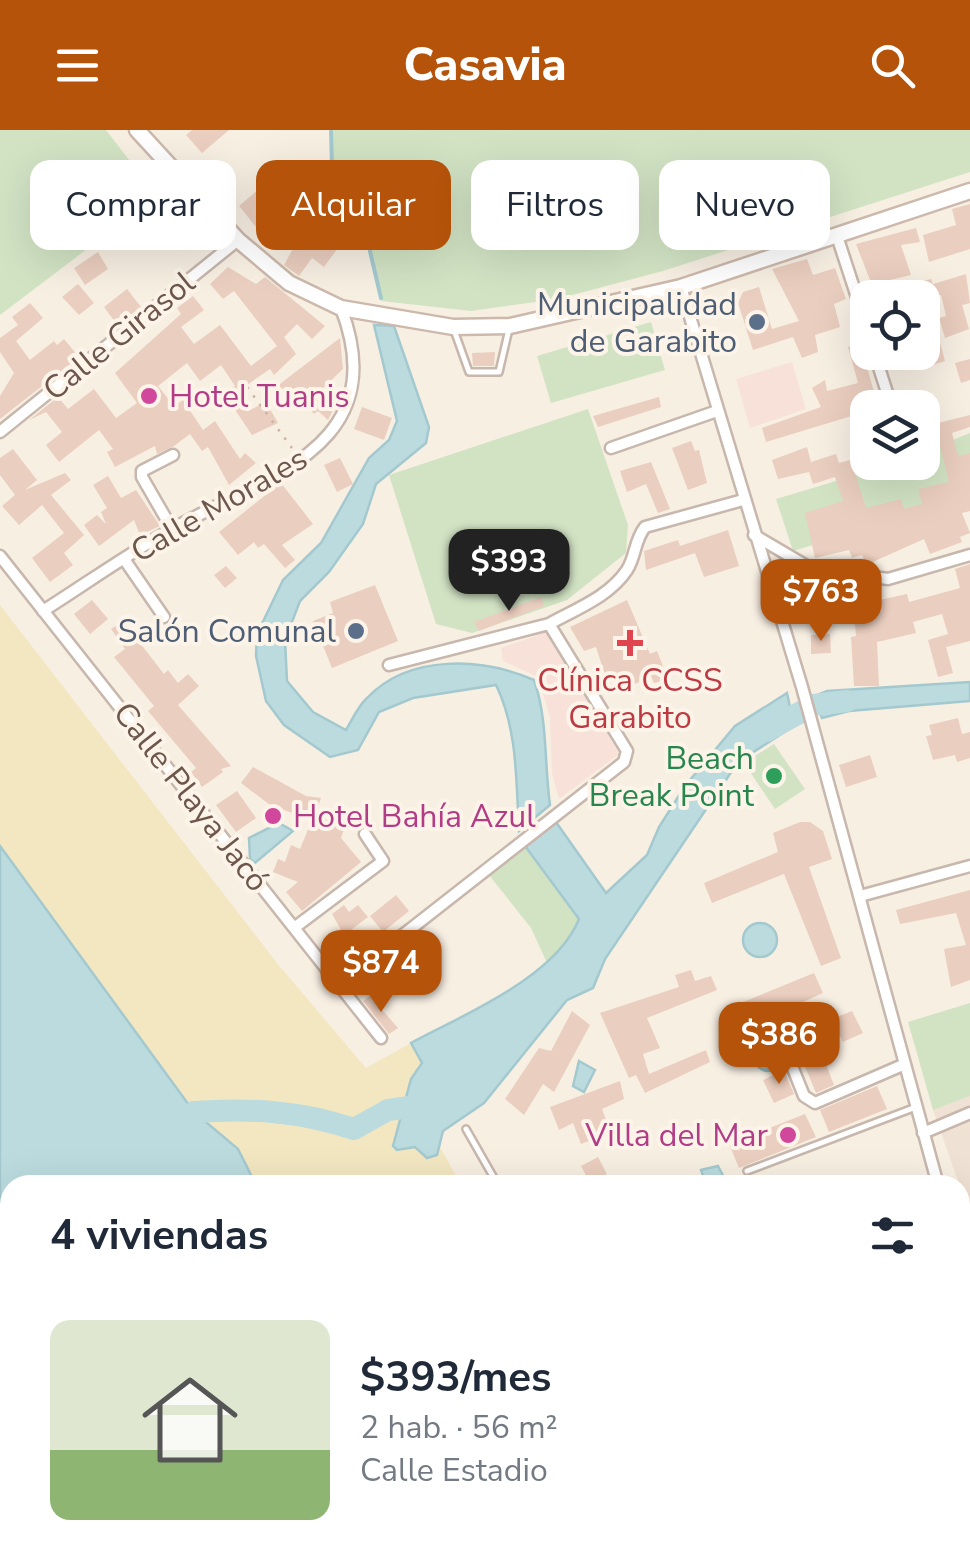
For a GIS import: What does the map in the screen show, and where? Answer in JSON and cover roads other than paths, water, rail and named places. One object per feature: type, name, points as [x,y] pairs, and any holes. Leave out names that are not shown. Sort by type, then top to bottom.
[{"type":"street","points":[[137,130],[238,240],[289,283],[341,308],[453,327],[510,326],[681,287],[970,190]]},
{"type":"street","points":[[837,236],[851,280]]},
{"type":"street","name":"Calle Girasol","points":[[0,432],[238,240]]},
{"type":"street","points":[[681,287],[802,687],[935,1175]]},
{"type":"street","name":"Calle Morales","points":[[43,611],[172,529],[301,462],[329,439],[344,408],[354,368],[341,308]]},
{"type":"street","points":[[611,448],[717,411]]},
{"type":"street","points":[[172,529],[142,471],[173,455]]},
{"type":"street","points":[[389,666],[549,624],[618,582],[634,556],[636,539],[644,527],[743,500]]},
{"type":"street","points":[[754,535],[810,568],[888,579],[970,555]]},
{"type":"street","name":"Calle Playa Jacó","points":[[0,556],[381,1038]]},
{"type":"street","points":[[124,559],[164,617]]},
{"type":"street","points":[[339,986],[628,755],[549,624]]},
{"type":"street","points":[[294,928],[383,861],[365,834]]},
{"type":"street","points":[[860,896],[970,866]]},
{"type":"street","points":[[792,1066],[804,1096],[815,1103],[905,1064]]},
{"type":"street","points":[[923,1132],[970,1114]]},
{"type":"lane","points":[[453,327],[469,372],[498,372],[510,326]]},
{"type":"lane","points":[[747,1172],[916,1106]]},
{"type":"lane","points":[[466,1129],[492,1175]]},
{"type":"water","points":[[374,325],[394,326],[429,427],[426,443],[376,484],[363,524],[329,572],[300,601],[285,640],[287,681],[313,712],[346,730],[364,701],[384,683],[425,667],[470,664],[534,680],[544,726],[550,805],[519,831],[512,738],[496,685],[413,698],[379,712],[358,750],[330,757],[284,725],[266,701],[256,656],[257,634],[283,580],[321,543],[369,458],[389,440],[397,421]]},
{"type":"water","points":[[970,682],[970,701],[849,711],[822,718],[815,696],[827,691]]},
{"type":"water","points":[[787,693],[794,726],[738,762],[605,959],[593,988],[567,1000],[484,1103],[443,1131],[437,1155],[427,1158],[415,1147],[397,1150],[393,1146],[411,1079],[422,1063],[411,1043],[530,976],[551,959],[579,919],[525,846],[556,822],[606,893],[647,855],[685,786],[735,726]]},
{"type":"water","points":[[279,823],[293,831],[255,863],[250,859],[249,838]]},
{"type":"water","points":[[0,846],[194,1112],[238,1149],[251,1175],[0,1175]]},
{"type":"water","points":[[760,923],[772,928],[777,940],[772,952],[760,957],[748,952],[743,940],[748,928]]},
{"type":"water","points":[[768,1045],[777,1049],[781,1058],[777,1067],[768,1071],[759,1067],[755,1058],[759,1049]]},
{"type":"water","points":[[579,1061],[595,1070],[584,1092],[573,1086]]},
{"type":"water","points":[[718,1166],[723,1175],[703,1175],[701,1170]]},
{"type":"waterway","points":[[331,130],[332,166],[357,196],[381,298]]},
{"type":"waterway","points":[[766,731],[814,705],[847,701]]},
{"type":"waterway","points":[[194,1112],[275,1112],[354,1129],[388,1110],[431,1104]]},
{"type":"place","name":"Municipalidad de Garabito","points":[[757,322]]},
{"type":"place","name":"Hotel Tuanis","points":[[149,396]]},
{"type":"place","name":"Salón Comunal","points":[[356,631]]},
{"type":"place","name":"Clínica CCSS Garabito","points":[[630,643]]},
{"type":"place","name":"Beach Break Point","points":[[774,776]]},
{"type":"place","name":"Hotel Bahía Azul","points":[[273,816]]},
{"type":"place","name":"Villa del Mar","points":[[788,1135]]}]
